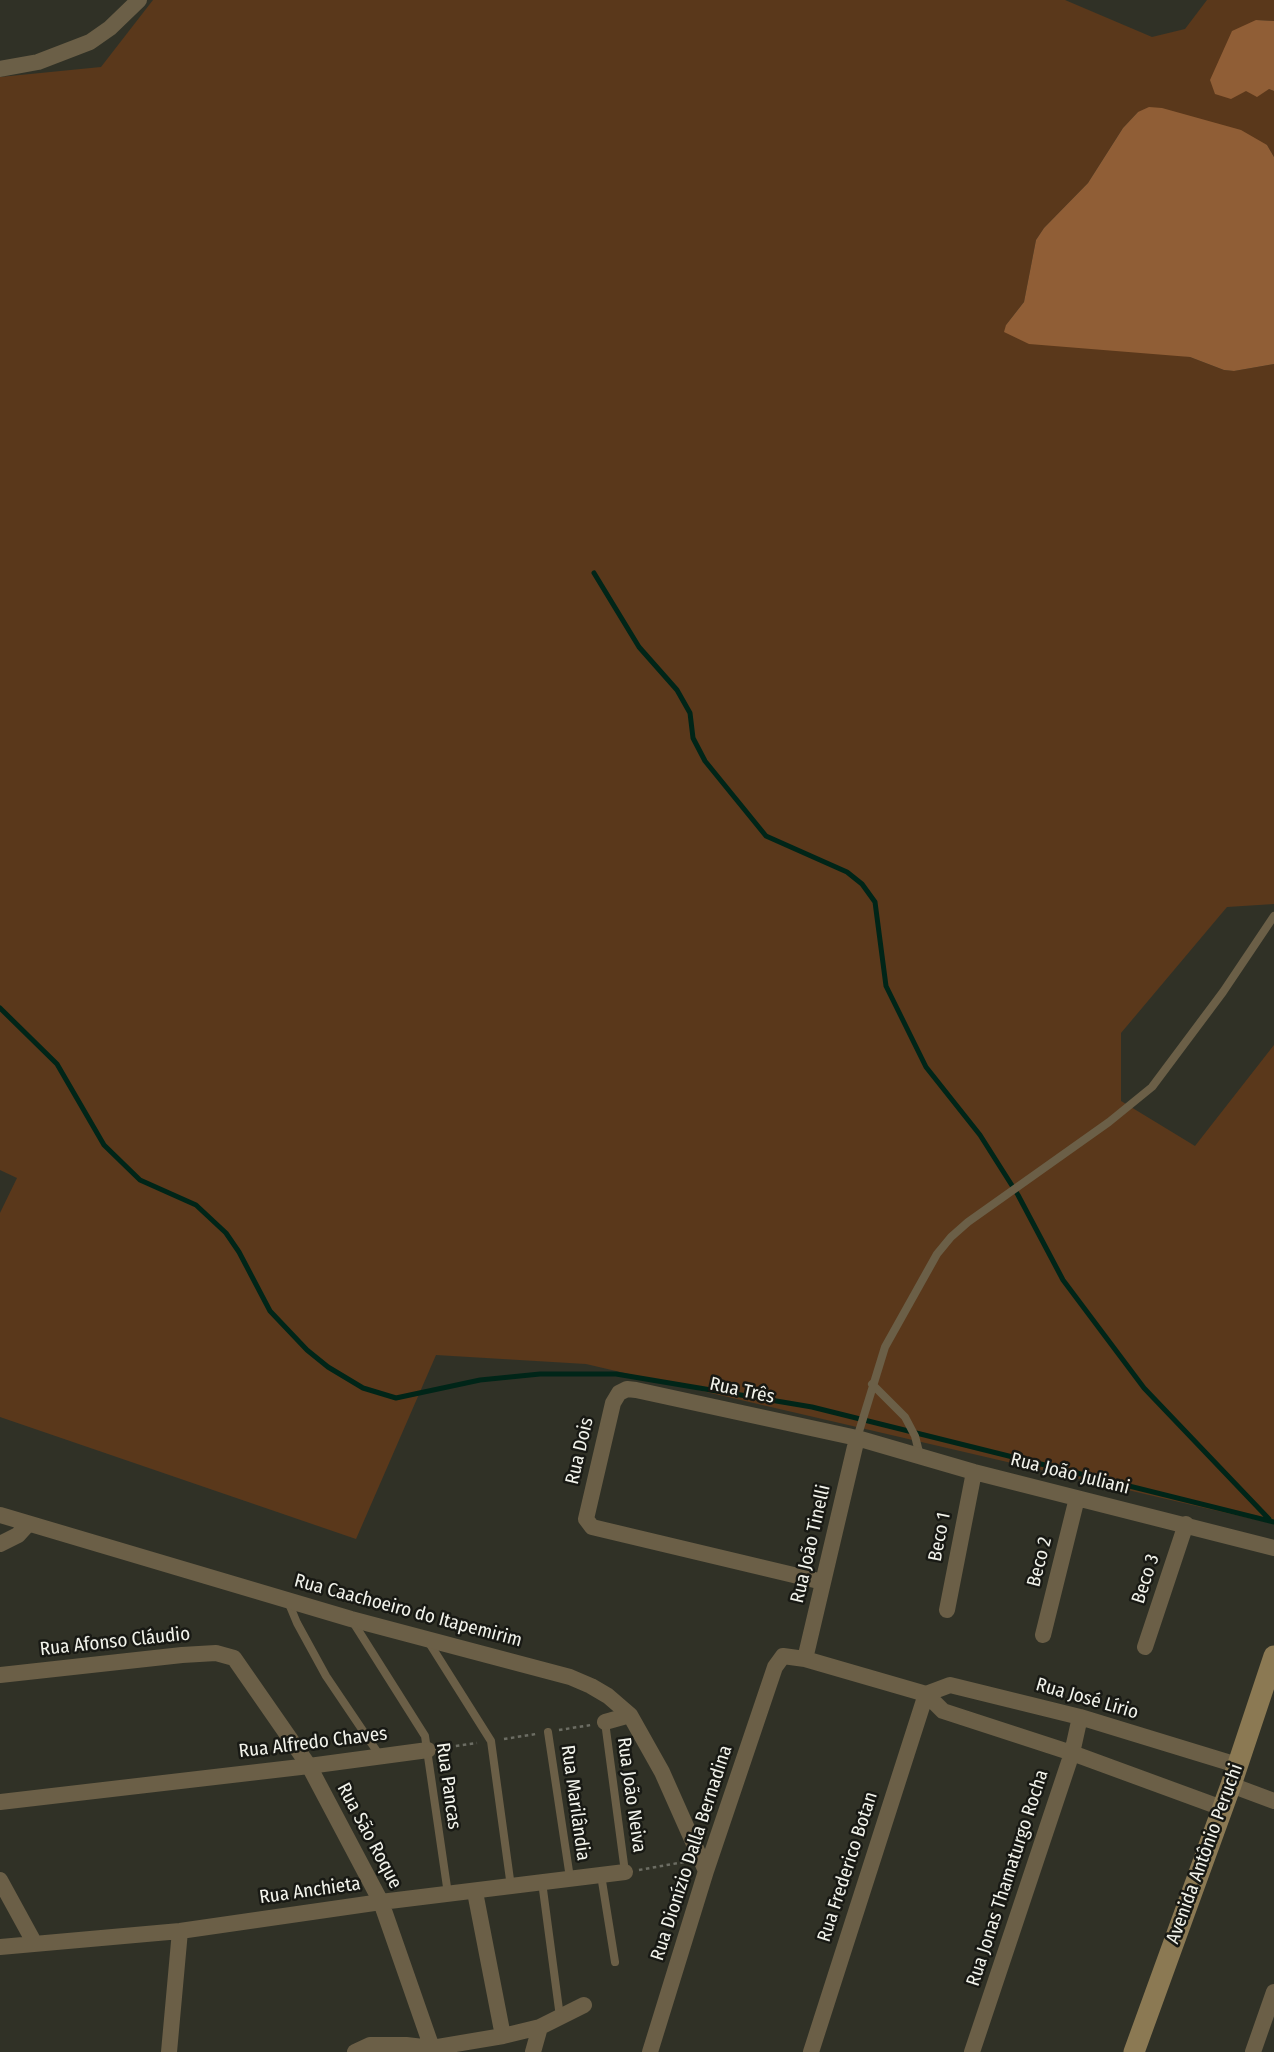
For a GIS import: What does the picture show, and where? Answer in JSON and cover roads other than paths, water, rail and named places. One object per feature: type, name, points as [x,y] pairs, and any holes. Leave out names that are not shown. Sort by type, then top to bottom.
[{"type":"main road","name":"Avenida Antônio Peruchi","points":[[1134,2052],[1274,1656]]},
{"type":"street","points":[[0,69],[38,62],[90,42],[110,28],[139,0]]},
{"type":"street","name":"Rua Três","points":[[618,1393],[627,1389],[636,1390],[857,1438]]},
{"type":"street","name":"Rua Dois","points":[[618,1393],[613,1403],[586,1519],[592,1527],[823,1582]]},
{"type":"street","name":"Rua João Juliani","points":[[857,1438],[974,1472],[1274,1548]]},
{"type":"street","name":"Rua João Tinelli","points":[[805,1659],[857,1438]]},
{"type":"street","name":"Beco 1","points":[[947,1610],[974,1472]]},
{"type":"street","name":"Beco 2","points":[[1043,1635],[1077,1498]]},
{"type":"street","name":"Rua Caachoeiro do Itapemirim","points":[[0,1515],[428,1641],[570,1677],[608,1696],[630,1714],[662,1772],[704,1865]]},
{"type":"street","points":[[0,1544],[18,1535],[28,1524]]},
{"type":"street","name":"Beco 3","points":[[1146,1647],[1186,1524]]},
{"type":"street","name":"Rua Afonso Cláudio","points":[[0,1675],[182,1655],[216,1653],[234,1658]]},
{"type":"street","name":"Rua Dionízio Dalla Bernadina","points":[[652,2046],[704,1865],[775,1667],[783,1656],[805,1659]]},
{"type":"street","name":"Rua São Roque","points":[[234,1658],[309,1766],[381,1902],[433,2050]]},
{"type":"street","name":"Rua José Lírio","points":[[805,1659],[926,1694],[943,1711],[1072,1753],[1222,1808]]},
{"type":"street","name":"Rua José Lírio","points":[[926,1694],[950,1685],[1080,1717],[1234,1775],[1274,1801]]},
{"type":"street","name":"Rua Frederico Botan","points":[[811,2052],[926,1694]]},
{"type":"street","points":[[605,1722],[630,1714]]},
{"type":"street","name":"Rua Jonas Thamaturgo Rocha","points":[[972,2052],[1072,1753],[1080,1717]]},
{"type":"street","name":"Rua Alfredo Chaves","points":[[0,1802],[428,1750]]},
{"type":"street","name":"Rua Anchieta","points":[[0,1947],[180,1931],[381,1902],[625,1872]]},
{"type":"street","points":[[0,1880],[35,1944]]},
{"type":"street","points":[[475,1892],[503,2036]]},
{"type":"street","points":[[169,2052],[180,1931]]},
{"type":"street","points":[[1253,2052],[1274,1992]]},
{"type":"street","points":[[355,2052],[370,2045],[386,2044],[433,2050],[503,2036],[540,2027],[584,2005]]},
{"type":"street","points":[[533,2052],[540,2027]]},
{"type":"street","points":[[635,2052],[652,2046]]},
{"type":"lane","points":[[857,1438],[881,1356],[917,1286],[951,1237],[968,1222],[1109,1122],[1152,1087],[1223,992],[1274,916]]},
{"type":"lane","points":[[872,1384],[905,1417],[915,1436],[919,1456]]},
{"type":"lane","points":[[287,1600],[326,1676],[380,1756]]},
{"type":"lane","name":"Rua Pancas","points":[[351,1619],[421,1728],[428,1750],[448,1894]]},
{"type":"lane","points":[[428,1641],[491,1741],[510,1887]]},
{"type":"lane","name":"Rua João Neiva","points":[[605,1722],[625,1872]]},
{"type":"lane","name":"Rua Marilândia","points":[[548,1732],[570,1878]]},
{"type":"lane","points":[[601,1874],[615,1962]]},
{"type":"lane","points":[[542,1882],[560,2017]]},
{"type":"waterway","points":[[594,573],[639,647],[677,690],[690,713],[693,738],[705,761],[766,836],[847,872],[862,884],[875,902],[886,986],[926,1067],[980,1135],[1018,1195],[1063,1280],[1144,1388],[1269,1519]]},
{"type":"waterway","points":[[0,1008],[57,1064],[104,1145],[140,1180],[196,1205],[226,1233],[270,1311],[307,1350],[328,1367],[363,1388],[396,1398],[480,1380],[540,1374],[616,1374],[812,1407],[1274,1522]]}]
